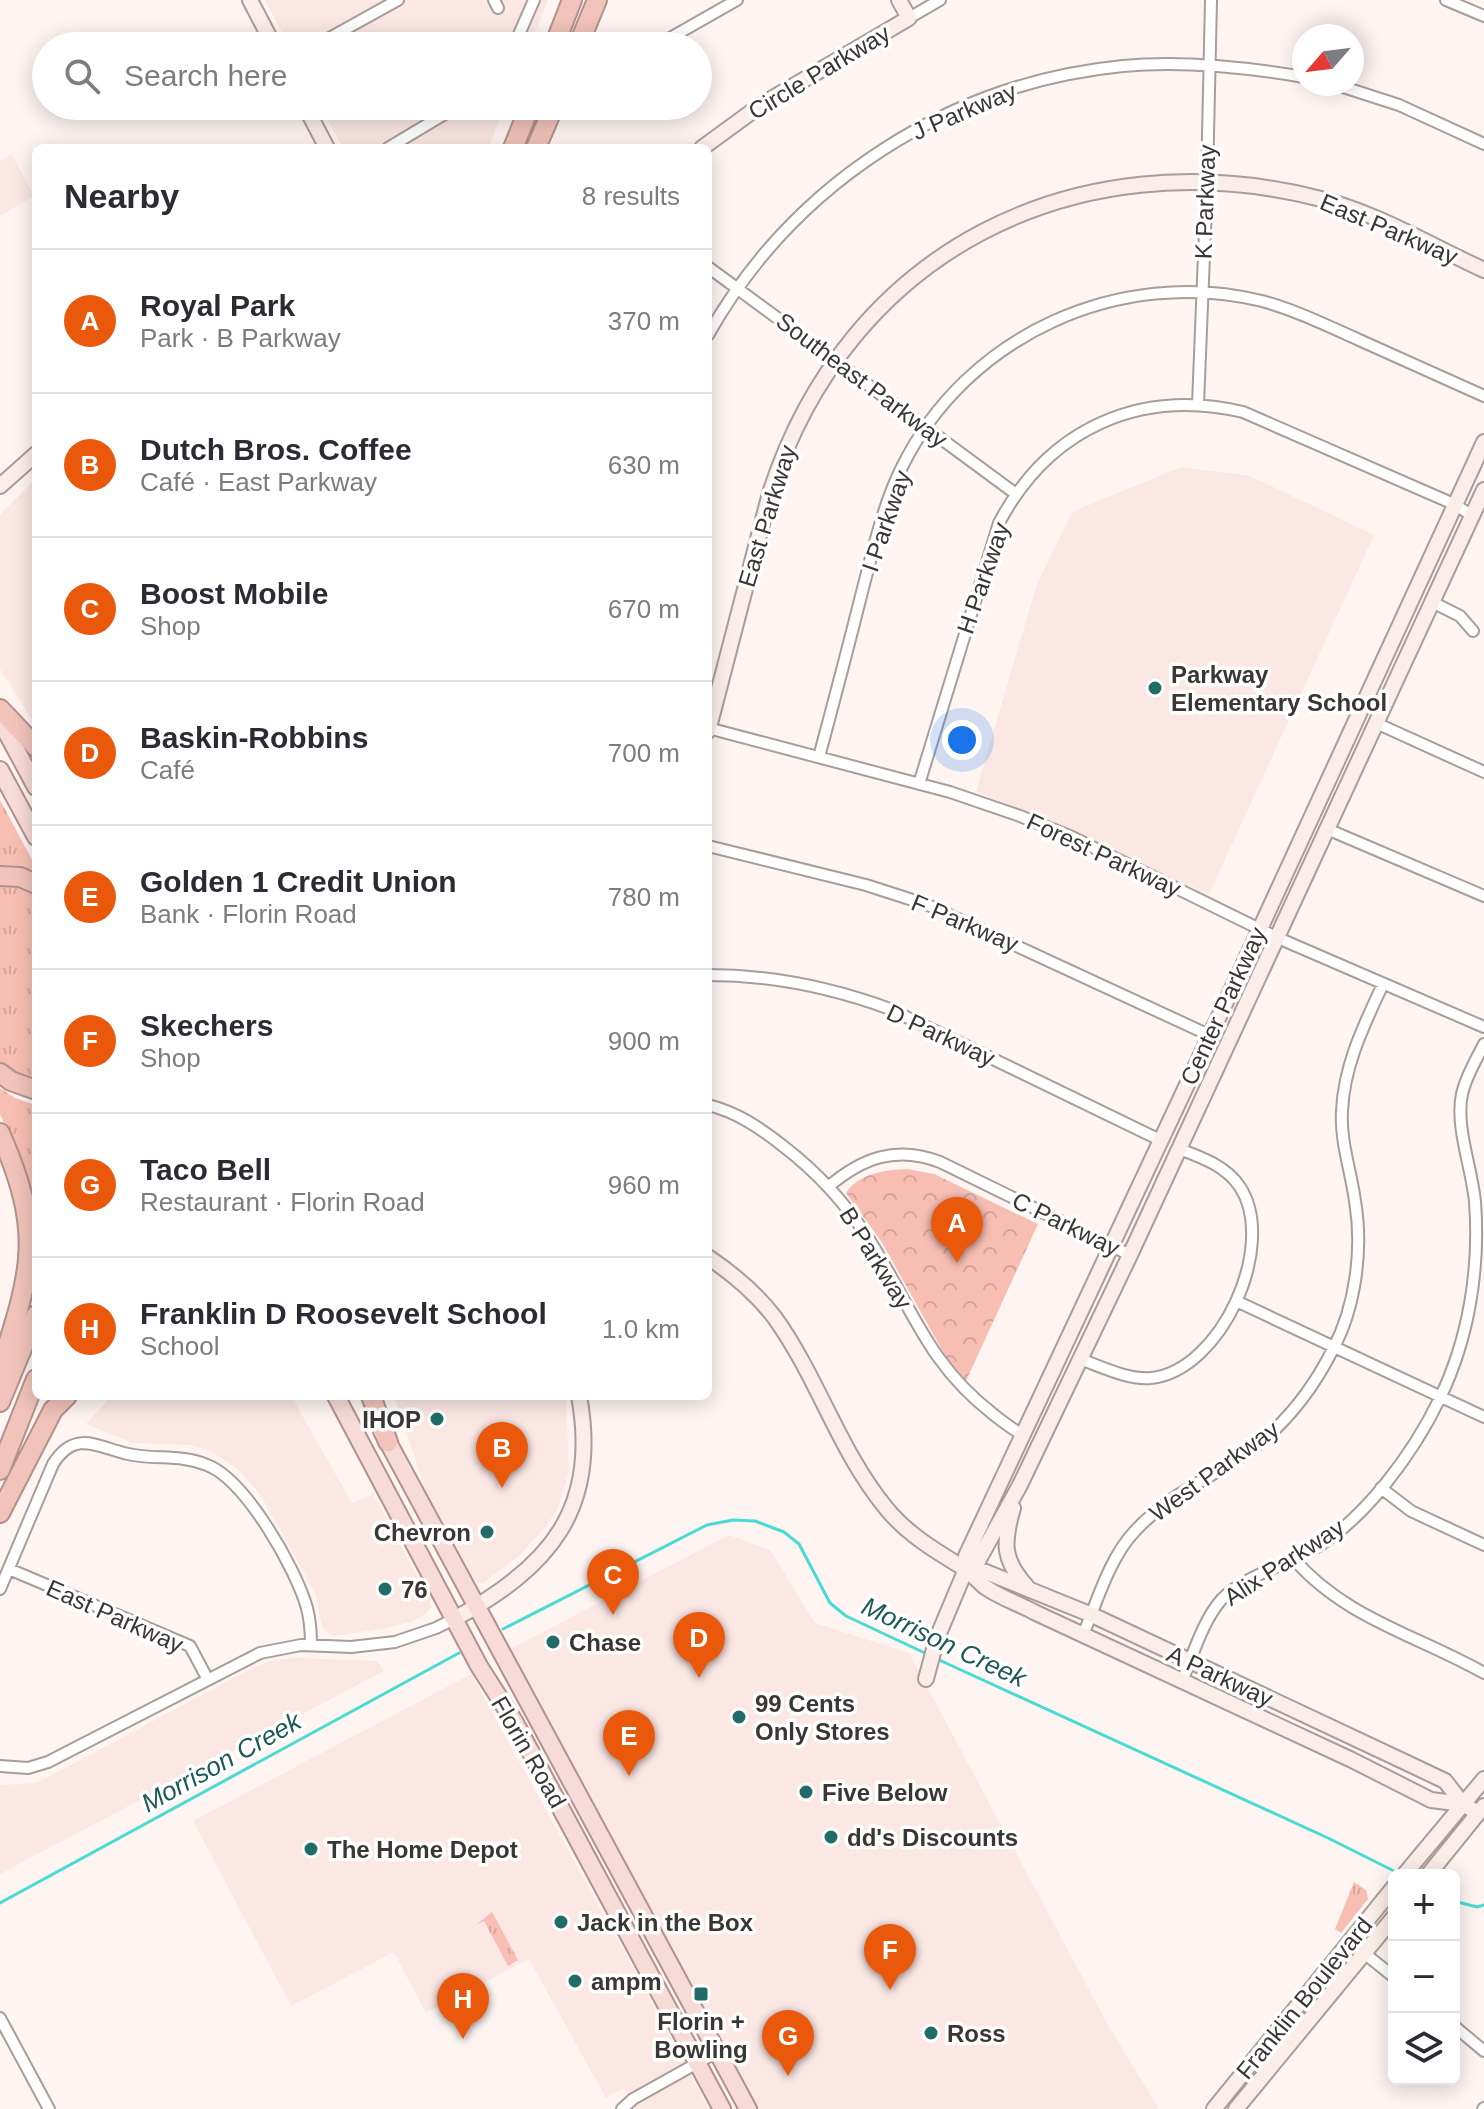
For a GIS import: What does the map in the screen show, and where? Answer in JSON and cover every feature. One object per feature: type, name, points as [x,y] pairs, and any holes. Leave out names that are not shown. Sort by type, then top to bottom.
[{"type":"highway","points":[[559,32],[572,0]]},
{"type":"highway","points":[[584,32],[597,0]]},
{"type":"highway","points":[[515,144],[524,120]]},
{"type":"highway","points":[[538,144],[548,120]]},
{"type":"highway","points":[[0,709],[32,743]]},
{"type":"highway","points":[[0,876],[20,877],[32,882]]},
{"type":"highway","points":[[0,1073],[32,1089]]},
{"type":"highway","points":[[0,1133],[26,1200],[30,1235],[26,1282],[0,1370]]},
{"type":"highway","points":[[0,1402],[32,1325]]},
{"type":"highway","points":[[0,1470],[32,1389]]},
{"type":"highway","points":[[0,1513],[53,1410],[63,1400]]},
{"type":"highway","points":[[372,1400],[388,1442]]},
{"type":"main road","points":[[0,720],[32,780]]},
{"type":"main road","points":[[0,770],[32,830]]},
{"type":"main road","name":"Florin Road","points":[[338,1400],[479,1666],[522,1734],[722,2109]]},
{"type":"main road","name":"Florin Road","points":[[365,1400],[748,2109]]},
{"type":"street","points":[[250,0],[267,32]]},
{"type":"street","points":[[340,32],[398,0]]},
{"type":"street","points":[[520,32],[534,0]]},
{"type":"street","points":[[678,32],[722,4],[737,0]]},
{"type":"street","points":[[899,0],[909,18]]},
{"type":"street","name":"Circle Parkway","points":[[707,144],[761,105],[940,0]]},
{"type":"street","name":"K Parkway","points":[[1198,404],[1211,0]]},
{"type":"street","points":[[1446,0],[1484,16]]},
{"type":"street","name":"J Parkway","points":[[712,329],[738,288],[774,242],[834,184],[878,151],[947,113],[1016,87],[1088,70],[1162,64],[1209,65],[1292,75]]},
{"type":"street","points":[[1364,94],[1399,105],[1484,144]]},
{"type":"street","points":[[312,120],[325,144]]},
{"type":"street","points":[[395,144],[435,120]]},
{"type":"street","name":"East Parkway","points":[[712,714],[779,464],[804,409],[835,360],[864,323],[896,291],[931,264],[993,227],[1049,204],[1092,192],[1152,183],[1207,181],[1319,198],[1375,219],[1484,270]]},
{"type":"street","name":"Southeast Parkway","points":[[712,270],[1016,494]]},
{"type":"street","name":"I Parkway","points":[[819,757],[885,507],[902,466],[945,402],[1001,350],[1039,327],[1069,313],[1111,300],[1155,293],[1201,292],[1242,297],[1285,308],[1484,396]]},
{"type":"street","name":"H Parkway","points":[[919,784],[991,543],[1016,494],[1040,464],[1092,426],[1154,406],[1198,404],[1222,407],[1264,418],[1456,505],[1472,516]]},
{"type":"street","name":"Center Parkway","points":[[926,1679],[937,1638],[966,1569],[966,1556],[1484,442]]},
{"type":"street","points":[[0,486],[32,458]]},
{"type":"street","name":"Center Parkway","points":[[966,1569],[978,1561],[1020,1485],[1278,938],[1484,490]]},
{"type":"street","points":[[1432,602],[1460,616],[1473,631]]},
{"type":"street","points":[[1376,723],[1484,772]]},
{"type":"street","name":"Forest Parkway","points":[[712,730],[919,784],[1007,811],[1072,837],[1278,938],[1484,1027]]},
{"type":"street","points":[[1327,829],[1484,896]]},
{"type":"street","name":"F Parkway","points":[[712,847],[866,885],[928,905],[1209,1035]]},
{"type":"street","name":"D Parkway","points":[[712,975],[801,982],[861,998],[890,1009],[1160,1140]]},
{"type":"street","name":"West Parkway","points":[[1083,1635],[1118,1556],[1132,1534],[1167,1501],[1248,1452],[1280,1424],[1308,1391],[1334,1349],[1351,1297],[1358,1245],[1356,1202],[1343,1141],[1342,1108],[1355,1046],[1383,984]]},
{"type":"street","name":"Alix Parkway","points":[[1182,1681],[1211,1616],[1222,1599],[1238,1587],[1313,1549],[1335,1533],[1381,1488],[1415,1443],[1440,1397],[1467,1317],[1480,1233],[1461,1122],[1461,1102],[1465,1083],[1484,1044]]},
{"type":"street","name":"B Parkway","points":[[712,1106],[738,1116],[770,1136],[828,1187],[868,1238],[942,1366],[976,1401],[1023,1435]]},
{"type":"street","points":[[1080,1359],[1130,1376],[1161,1376],[1180,1367],[1206,1346],[1236,1301],[1248,1268],[1251,1246],[1250,1217],[1245,1196],[1226,1171],[1179,1149]]},
{"type":"street","name":"C Parkway","points":[[828,1187],[854,1167],[874,1157],[918,1155],[940,1162],[1130,1255]]},
{"type":"street","name":"A Parkway","points":[[712,1260],[738,1279],[773,1316],[801,1359],[857,1465],[898,1522],[966,1569],[987,1588],[1431,1800],[1481,1809]]},
{"type":"street","points":[[1236,1301],[1484,1417]]},
{"type":"street","name":"East Parkway","points":[[0,1766],[28,1768],[48,1762],[260,1653],[280,1647],[351,1647],[395,1642],[476,1608],[534,1565],[558,1538],[569,1518],[584,1466],[585,1440],[580,1400]]},
{"type":"street","points":[[0,1589],[53,1464],[68,1448],[77,1442],[132,1455],[192,1459],[215,1468],[238,1487],[251,1503],[300,1589],[309,1619],[311,1645]]},
{"type":"street","points":[[1020,1485],[1006,1534],[1006,1549],[1016,1575],[1029,1590]]},
{"type":"street","points":[[1381,1488],[1411,1511],[1484,1545]]},
{"type":"street","points":[[1293,1558],[1318,1585],[1359,1613],[1484,1673]]},
{"type":"street","name":"East Parkway","points":[[9,1569],[190,1646],[207,1678]]},
{"type":"street","name":"A Parkway","points":[[966,1569],[986,1572],[1092,1615],[1445,1781],[1463,1804]]},
{"type":"street","points":[[1409,1869],[1484,1779]]},
{"type":"street","points":[[1433,1869],[1481,1809]]},
{"type":"street","name":"Franklin Boulevard","points":[[1214,2109],[1388,1894]]},
{"type":"street","name":"Franklin Boulevard","points":[[1236,2109],[1388,1924]]},
{"type":"street","points":[[1364,1953],[1388,1972]]},
{"type":"street","points":[[0,2018],[49,2109]]},
{"type":"street","points":[[1460,2031],[1484,2051]]},
{"type":"street","points":[[622,2109],[633,2099],[717,2052]]},
{"type":"shaded area","points":[[265,0],[548,0],[535,32],[282,32]]},
{"type":"shaded area","points":[[328,120],[499,120],[490,144],[341,144]]},
{"type":"shaded area","points":[[12,154],[32,197],[0,216],[0,161]]},
{"type":"shaded area","name":"Parkway Elementary School","points":[[1181,467],[1250,476],[1374,535],[1209,894],[976,791],[1037,584],[1072,512]]},
{"type":"shaded area","points":[[32,482],[32,720],[0,669],[0,515]]},
{"type":"shaded area","points":[[108,1400],[293,1400],[352,1503],[373,1494],[431,1607],[426,1614],[411,1622],[334,1636],[327,1633],[322,1626],[315,1592],[260,1494],[240,1471],[211,1451],[191,1445],[133,1443],[86,1424]]},
{"type":"shaded area","points":[[395,1400],[566,1400],[569,1471],[558,1508],[521,1554],[483,1583],[473,1578],[427,1494]]},
{"type":"shaded area","points":[[729,1535],[770,1550],[815,1623],[909,1653],[1109,2027],[1159,2109],[757,2109],[510,1649]]},
{"type":"shaded area","points":[[294,1658],[377,1661],[384,1671],[0,1874],[0,1785],[37,1783],[252,1668],[271,1661]]},
{"type":"shaded area","points":[[471,1674],[709,2109],[635,2109],[624,2088],[606,2098],[529,1959],[426,2013],[394,1952],[291,2006],[193,1821]]},
{"type":"green space","points":[[0,800],[32,860],[32,871],[0,870]]},
{"type":"green space","points":[[0,886],[23,887],[32,893],[32,1083],[16,1078],[0,1065]]},
{"type":"green space","points":[[0,1088],[32,1104],[32,1198],[26,1174],[0,1114]]},
{"type":"green space","points":[[907,1169],[934,1174],[1038,1224],[966,1381],[946,1357],[881,1241],[846,1193],[865,1177]]},
{"type":"green space","points":[[1354,1882],[1366,1890],[1368,1899],[1341,1933],[1335,1929]]},
{"type":"green space","points":[[492,1912],[518,1960],[508,1966],[484,1921],[476,1925]]},
{"type":"waterway","name":"Morrison Creek","points":[[503,1629],[707,1525],[733,1520],[755,1521],[784,1532],[799,1544],[830,1603],[846,1616],[927,1654]]},
{"type":"waterway","name":"Morrison Creek","points":[[0,1903],[459,1653]]},
{"type":"waterway","name":"Morrison Creek","points":[[937,1659],[1390,1869]]},
{"type":"waterway","name":"Morrison Creek","points":[[1460,1903],[1477,1907],[1484,1905]]},
{"type":"place","name":"Parkway Elementary School","points":[[1155,688]]},
{"type":"place","name":"Royal Park","points":[[957,1263]]},
{"type":"place","name":"IHOP","points":[[437,1419]]},
{"type":"place","name":"Dutch Bros. Coffee","points":[[502,1488]]},
{"type":"place","name":"Chevron","points":[[487,1532]]},
{"type":"place","name":"76","points":[[385,1589]]},
{"type":"place","name":"Boost Mobile","points":[[613,1615]]},
{"type":"place","name":"Chase","points":[[553,1642]]},
{"type":"place","name":"Baskin-Robbins","points":[[699,1678]]},
{"type":"place","name":"99 Cents Only Stores","points":[[739,1717]]},
{"type":"place","name":"Golden 1 Credit Union","points":[[629,1776]]},
{"type":"place","name":"Five Below","points":[[806,1792]]},
{"type":"place","name":"dd's Discounts","points":[[831,1837]]},
{"type":"place","name":"The Home Depot","points":[[311,1849]]},
{"type":"place","name":"Jack in the Box","points":[[561,1922]]},
{"type":"place","name":"ampm","points":[[575,1981]]},
{"type":"place","name":"Skechers","points":[[890,1990]]},
{"type":"place","name":"Florin + Bowling","points":[[701,1994]]},
{"type":"place","name":"Ross","points":[[931,2033]]},
{"type":"place","name":"Franklin D Roosevelt School","points":[[463,2039]]},
{"type":"place","name":"Taco Bell","points":[[788,2076]]}]
